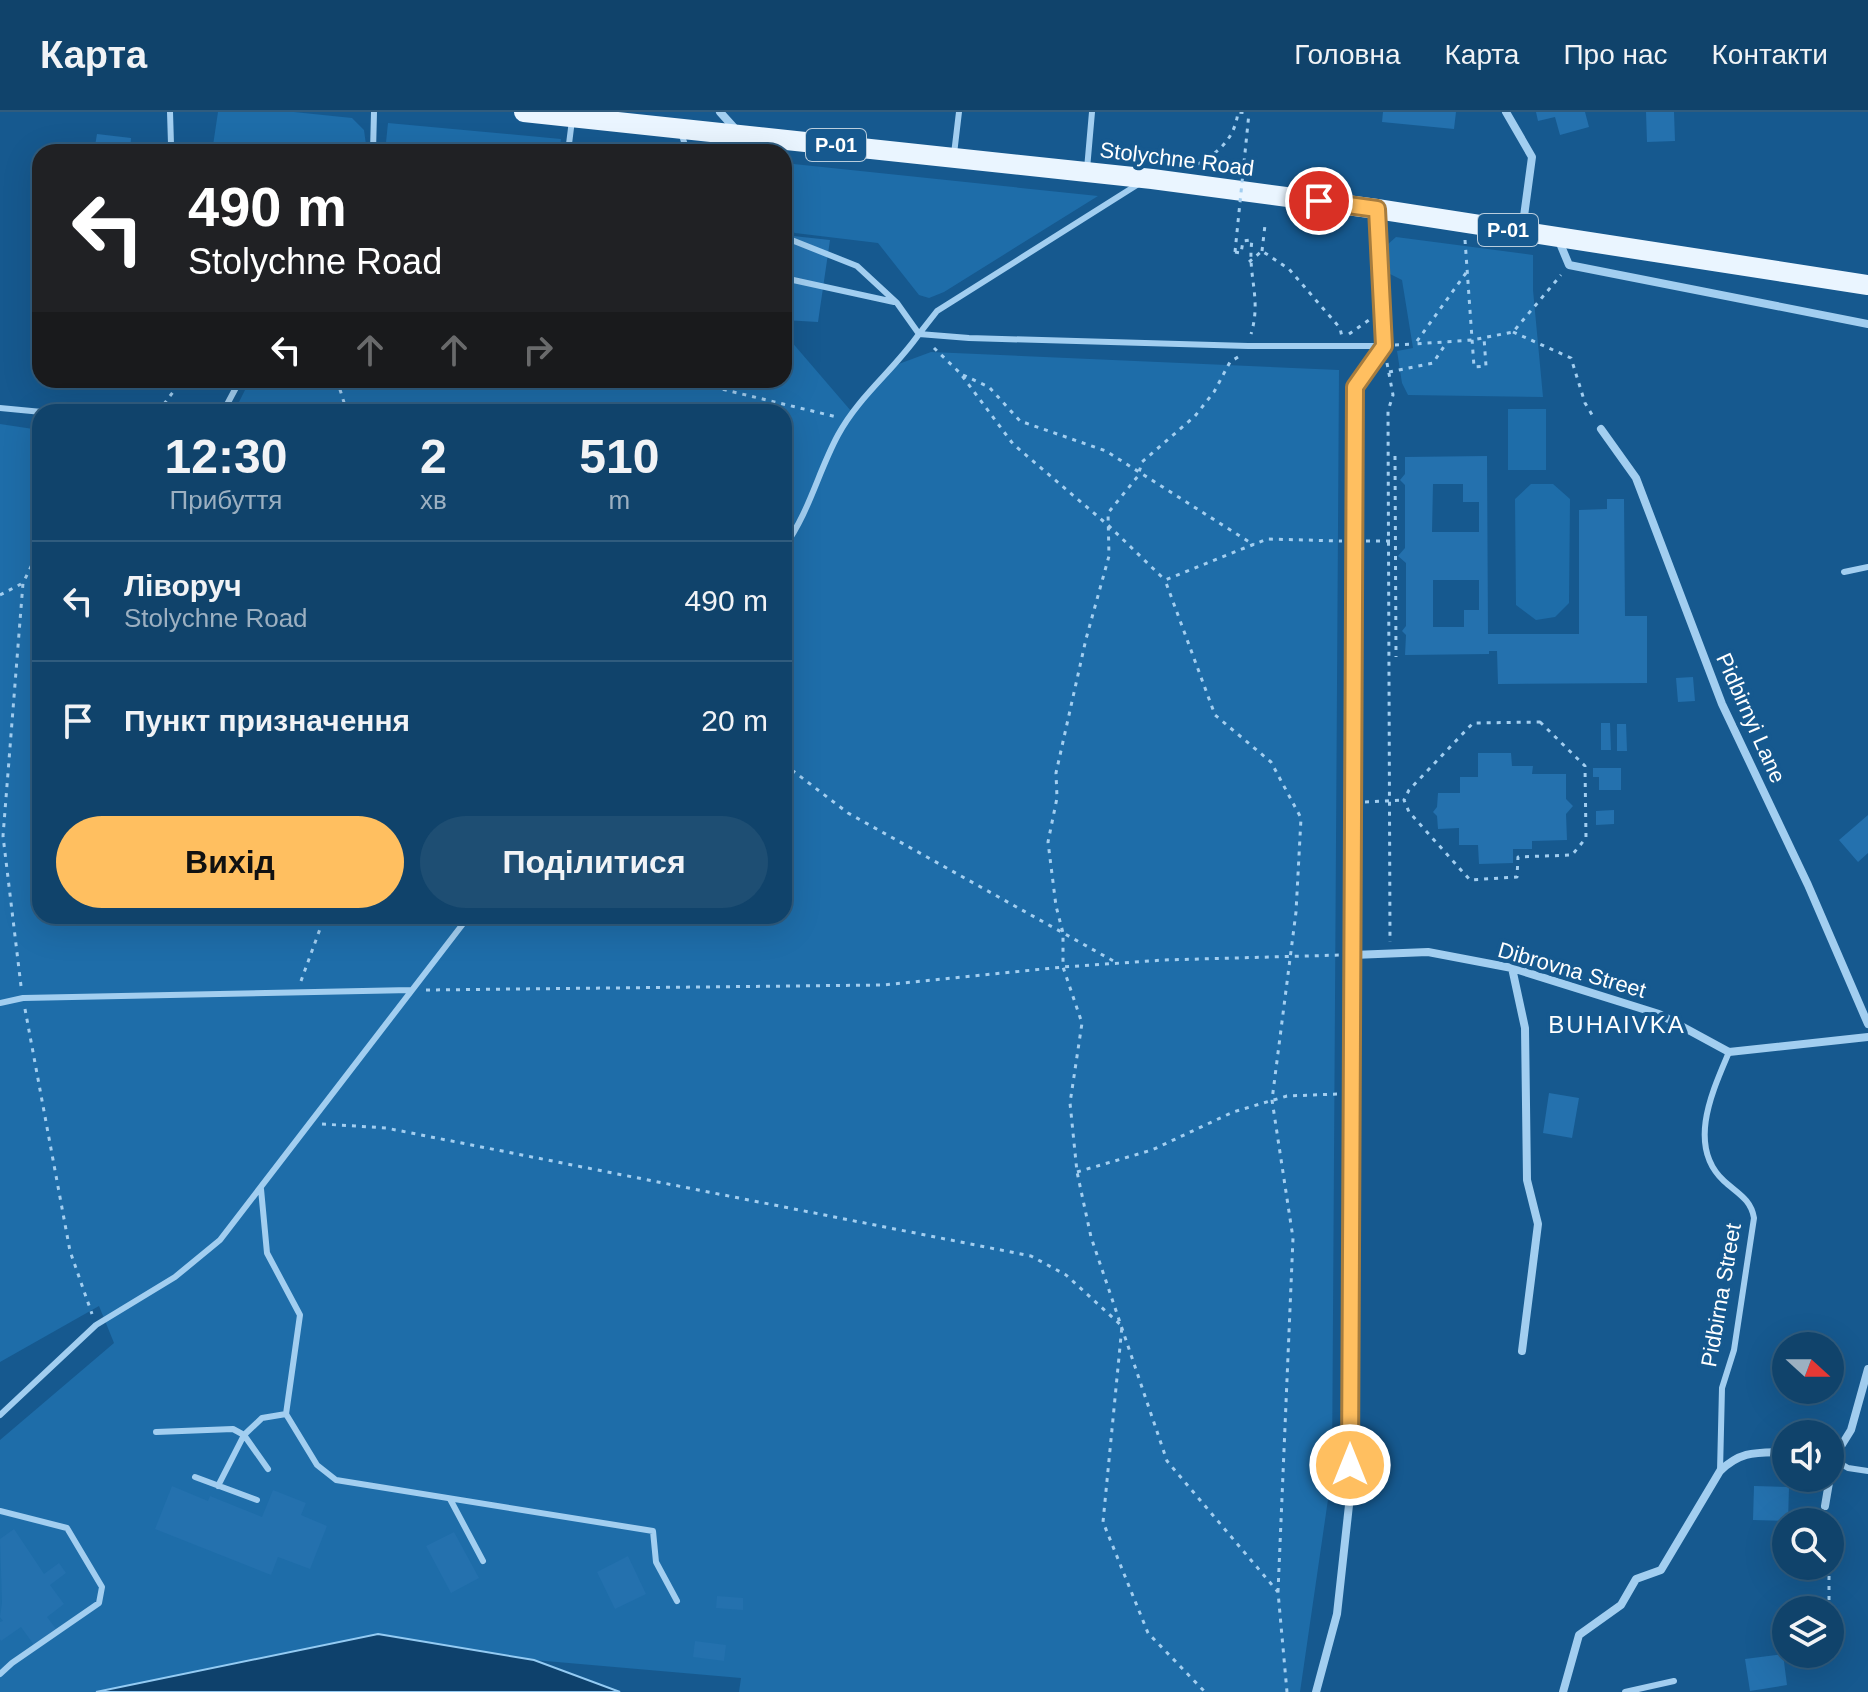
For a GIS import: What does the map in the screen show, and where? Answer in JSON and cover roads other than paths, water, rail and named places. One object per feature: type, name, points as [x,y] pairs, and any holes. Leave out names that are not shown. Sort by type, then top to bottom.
[{"type":"main road","name":"Stolychne Road","points":[[524,112],[1147,179],[1377,209],[1868,285]]},
{"type":"street","points":[[720,112],[741,135]]},
{"type":"street","points":[[1506,112],[1532,157],[1522,232]]},
{"type":"street","points":[[1316,1692],[1337,1614],[1350,1496],[1355,387],[1384,346],[1377,209]]},
{"type":"street","points":[[1557,237],[1569,265],[1868,324]]},
{"type":"street","name":"Pidbirnyi Lane","points":[[1601,429],[1636,478],[1722,704],[1808,885],[1868,1024]]},
{"type":"street","name":"Dibrovna Street","points":[[1353,955],[1428,952],[1512,968],[1659,1014],[1729,1052]]},
{"type":"street","points":[[1512,968],[1525,1028],[1527,1180],[1538,1224],[1522,1351]]},
{"type":"street","points":[[1729,1052],[1868,1037]]},
{"type":"street","points":[[1844,1440],[1851,1430],[1868,1369]]},
{"type":"street","points":[[1720,1471],[1732,1459],[1748,1453],[1772,1452]]},
{"type":"street","name":"Pidbirna Street","points":[[1563,1692],[1579,1635],[1621,1605],[1636,1579],[1661,1570],[1720,1471]]},
{"type":"street","points":[[1825,1506],[1827,1492]]},
{"type":"lane","points":[[170,112],[171,144]]},
{"type":"lane","points":[[373,144],[374,112]]},
{"type":"lane","points":[[954,158],[959,112]]},
{"type":"lane","points":[[1087,172],[1092,112]]},
{"type":"lane","points":[[569,144],[572,117]]},
{"type":"lane","points":[[680,129],[685,144]]},
{"type":"lane","points":[[792,536],[838,435],[868,391],[905,354],[937,311],[1147,179]]},
{"type":"lane","points":[[792,240],[857,266],[897,303],[919,334]]},
{"type":"lane","points":[[792,280],[897,303]]},
{"type":"lane","points":[[919,334],[985,339],[1248,346],[1384,346]]},
{"type":"lane","points":[[0,408],[32,411]]},
{"type":"lane","points":[[1844,572],[1868,567]]},
{"type":"lane","points":[[0,1415],[96,1325],[175,1277],[220,1240],[463,924]]},
{"type":"lane","points":[[0,1003],[23,998],[411,990]]},
{"type":"lane","name":"Pidbirna Street","points":[[1720,1471],[1722,1388],[1734,1350],[1754,1218],[1749,1201],[1717,1174],[1707,1146],[1704,1120],[1710,1095],[1729,1052]]},
{"type":"lane","points":[[261,1189],[267,1253],[300,1315],[286,1414],[317,1465],[336,1480],[653,1531],[656,1562],[677,1601]]},
{"type":"lane","points":[[218,1486],[244,1435],[262,1418],[286,1414]]},
{"type":"lane","points":[[156,1432],[233,1429],[244,1435],[268,1469]]},
{"type":"lane","points":[[1844,1466],[1868,1471]]},
{"type":"lane","points":[[195,1477],[257,1500]]},
{"type":"lane","points":[[450,1499],[483,1561]]},
{"type":"lane","points":[[0,1511],[67,1528],[102,1587],[99,1603],[0,1674]]},
{"type":"lane","points":[[1625,1692],[1674,1681]]},
{"type":"district","name":"BUHAIVKA","points":[[1617,1024]]}]
